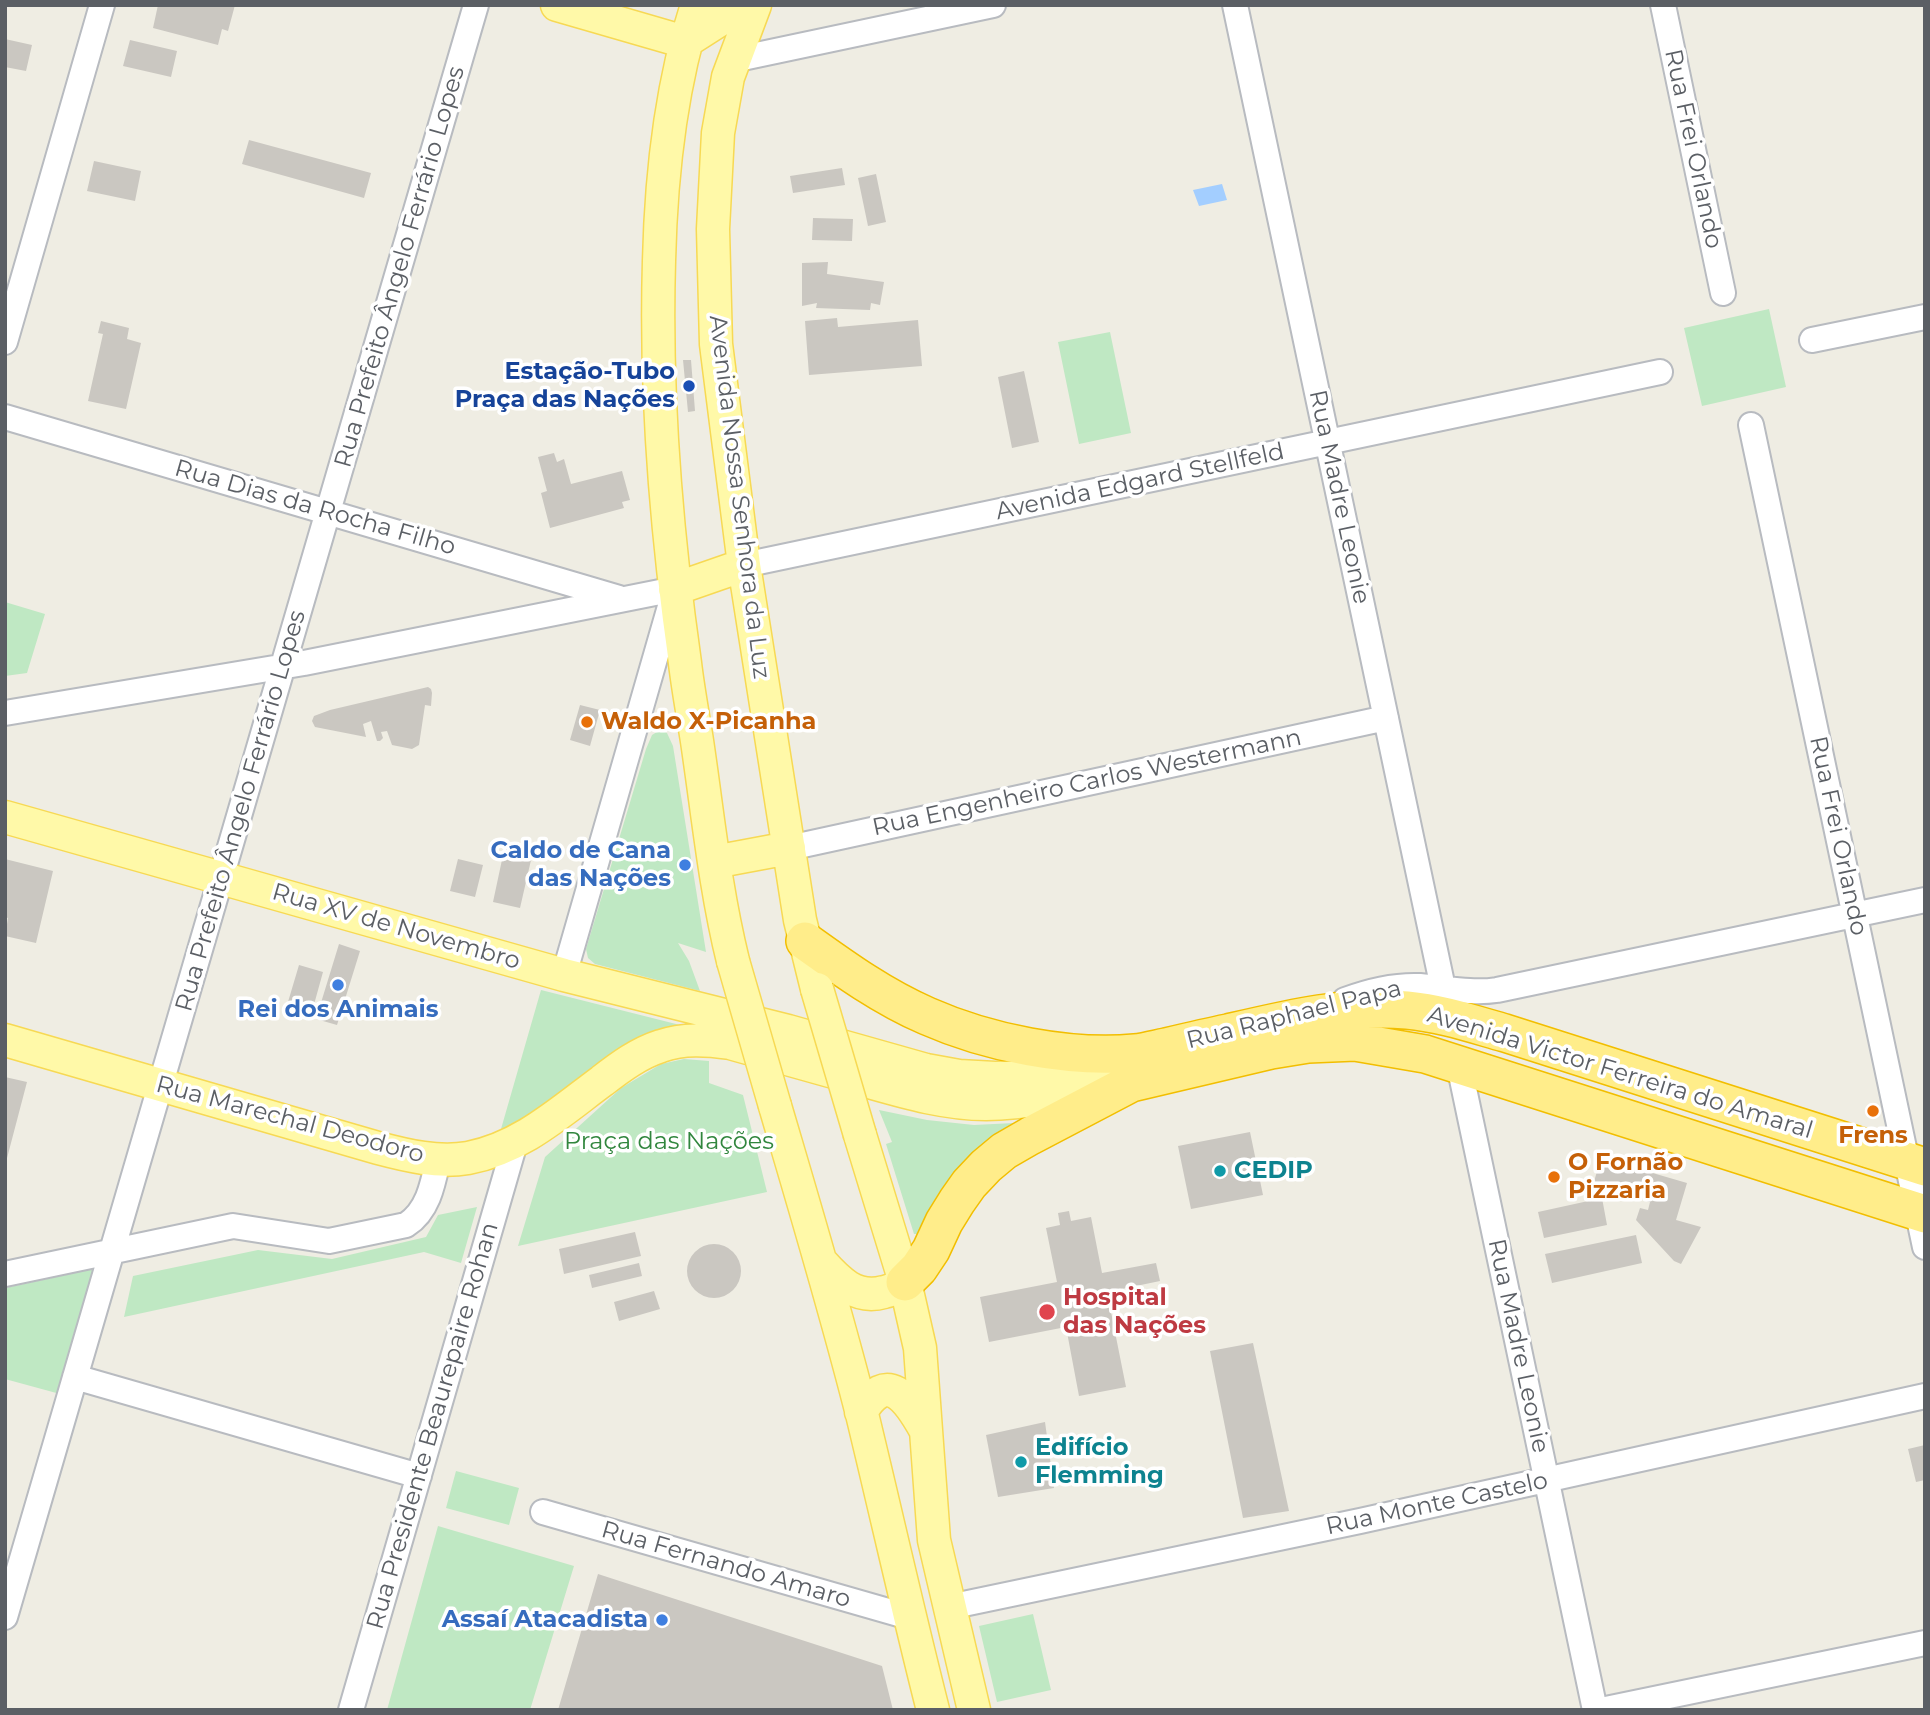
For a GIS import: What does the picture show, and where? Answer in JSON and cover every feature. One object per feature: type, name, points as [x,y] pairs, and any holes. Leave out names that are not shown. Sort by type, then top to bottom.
[{"type":"highway","points":[[805,942],[886,995],[927,1017],[973,1034],[1013,1044],[1059,1051],[1133,1068]]},
{"type":"highway","name":"Avenida Victor Ferreira do Amaral","points":[[1311,1014],[1376,1008],[1443,1015],[1916,1165]]},
{"type":"highway","name":"Rua Raphael Papa","points":[[1133,1068],[1311,1014]]},
{"type":"highway","name":"Avenida Victor Ferreira do Amaral","points":[[1335,1042],[1373,1044],[1425,1054],[1922,1224]]},
{"type":"highway","name":"Rua Raphael Papa","points":[[1133,1068],[1335,1042]]},
{"type":"highway","points":[[905,1282],[931,1250],[944,1222],[963,1192],[986,1166],[1004,1151],[1133,1068]]},
{"type":"main road","points":[[557,5],[685,42],[743,5]]},
{"type":"main road","points":[[697,5],[685,42],[662,184],[658,292],[659,400],[675,589],[714,862],[733,961],[821,1262],[861,1412],[933,1710]]},
{"type":"main road","name":"Avenida Nossa Senhora da Luz","points":[[755,5],[733,60],[718,133],[713,277],[720,380],[744,565],[805,942],[905,1282],[920,1348],[934,1540],[974,1710]]},
{"type":"main road","points":[[675,589],[744,565]]},
{"type":"main road","name":"Rua XV de Novembro","points":[[5,817],[564,975],[788,1031]]},
{"type":"main road","points":[[714,862],[789,848]]},
{"type":"main road","name":"Rua Raphael Papa","points":[[788,1031],[926,1070],[959,1076],[1029,1077],[1061,1071],[1133,1068]]},
{"type":"main road","name":"Rua Marechal Deodoro","points":[[5,1040],[378,1148],[438,1160],[468,1158],[516,1143],[626,1063],[662,1045],[687,1040],[706,1040],[730,1043],[798,1062]]},
{"type":"main road","name":"Rua Raphael Papa","points":[[798,1062],[929,1098],[984,1104],[1044,1100],[1133,1068]]},
{"type":"main road","points":[[821,1262],[843,1285],[866,1294],[885,1292],[905,1282]]},
{"type":"main road","points":[[861,1412],[878,1391],[903,1395],[912,1405],[927,1433]]},
{"type":"street","points":[[5,342],[102,5]]},
{"type":"street","name":"Rua Prefeito Ângelo Ferrário Lopes","points":[[5,1617],[476,5]]},
{"type":"street","points":[[733,60],[993,5]]},
{"type":"street","name":"Rua Madre Leonie","points":[[1236,5],[1443,988]]},
{"type":"street","name":"Rua Frei Orlando","points":[[1663,5],[1723,293]]},
{"type":"street","points":[[1812,340],[1925,317]]},
{"type":"street","name":"Avenida Edgard Stellfeld","points":[[744,565],[1660,372]]},
{"type":"street","name":"Rua Dias da Rocha Filho","points":[[5,417],[624,599]]},
{"type":"street","name":"Rua Frei Orlando","points":[[1751,425],[1855,915],[1916,1165],[1922,1224]]},
{"type":"street","points":[[5,713],[283,667],[675,589],[564,975]]},
{"type":"street","name":"Rua Engenheiro Carlos Westermann","points":[[789,848],[1386,718]]},
{"type":"street","name":"Rua Raphael Papa","points":[[1311,1014],[1377,990],[1418,986],[1485,992],[1925,900]]},
{"type":"street","points":[[1497,990],[1490,1015],[1493,1028],[1505,1033]]},
{"type":"street","name":"Rua Madre Leonie","points":[[1459,1065],[1595,1710]]},
{"type":"street","name":"Rua Presidente Beaurepaire Rohan","points":[[351,1710],[516,1143]]},
{"type":"street","points":[[5,1274],[233,1226],[329,1241],[406,1225],[415,1219],[429,1196],[438,1160]]},
{"type":"street","points":[[75,1377],[419,1476]]},
{"type":"street","name":"Rua Monte Castelo","points":[[949,1607],[1547,1480],[1925,1396]]},
{"type":"street","name":"Rua Fernando Amaro","points":[[543,1512],[909,1617]]},
{"type":"street","points":[[1601,1710],[1925,1643]]},
{"type":"green space","points":[[1769,309],[1786,387],[1702,406],[1684,328]]},
{"type":"green space","points":[[1110,332],[1131,433],[1079,444],[1058,342]]},
{"type":"green space","points":[[5,602],[45,614],[27,673],[5,676]]},
{"type":"green space","points":[[660,730],[667,733],[673,746],[706,952],[678,943],[689,961],[700,991],[595,964],[588,958],[586,949],[646,749],[652,735]]},
{"type":"green space","name":"Praça das Nações","points":[[541,990],[684,1026],[519,1124],[501,1129]]},
{"type":"green space","name":"Praça das Nações","points":[[684,1059],[709,1061],[709,1083],[743,1095],[767,1192],[518,1246],[545,1157],[621,1088],[661,1064]]},
{"type":"green space","points":[[879,1110],[927,1120],[974,1125],[1014,1123],[960,1167],[935,1199],[919,1234],[914,1234],[886,1144],[892,1142]]},
{"type":"green space","points":[[477,1207],[461,1263],[424,1252],[124,1317],[133,1276],[258,1250],[332,1259],[426,1237],[438,1215]]},
{"type":"green space","points":[[98,1268],[60,1394],[5,1379],[5,1288]]},
{"type":"green space","points":[[456,1471],[519,1488],[509,1525],[446,1508]]},
{"type":"green space","points":[[438,1526],[574,1566],[530,1710],[387,1710]]},
{"type":"green space","points":[[1033,1614],[1051,1690],[997,1702],[979,1626]]},
{"type":"water","points":[[1222,184],[1227,200],[1199,206],[1193,190]]},
{"type":"building","points":[[158,5],[235,5],[228,31],[222,29],[218,45],[153,28]]},
{"type":"building","points":[[5,39],[32,45],[26,71],[5,67]]},
{"type":"building","points":[[130,40],[177,51],[171,77],[123,66]]},
{"type":"building","points":[[249,140],[371,173],[364,198],[242,164]]},
{"type":"building","points":[[94,161],[141,171],[135,201],[87,191]]},
{"type":"building","points":[[842,168],[845,185],[793,193],[790,176]]},
{"type":"building","points":[[876,174],[886,222],[868,226],[858,178]]},
{"type":"building","points":[[813,218],[853,219],[852,241],[812,240]]},
{"type":"building","points":[[828,262],[827,274],[884,282],[880,305],[871,303],[870,310],[816,308],[817,303],[802,306],[802,263]]},
{"type":"building","points":[[837,318],[838,327],[918,320],[922,366],[809,375],[805,321]]},
{"type":"building","points":[[101,321],[129,328],[127,339],[141,343],[126,409],[88,401],[103,334],[98,333]]},
{"type":"building","name":"Estação-Tubo Praça das Nações","points":[[683,360],[691,360],[695,411],[688,412]]},
{"type":"building","points":[[1024,371],[1039,442],[1012,448],[998,377]]},
{"type":"building","points":[[554,453],[557,462],[564,459],[571,484],[622,471],[630,500],[622,502],[624,508],[550,528],[541,493],[547,491],[538,457]]},
{"type":"building","points":[[428,687],[432,693],[431,706],[425,705],[419,745],[412,749],[392,745],[387,731],[381,732],[383,738],[377,741],[371,721],[363,724],[366,737],[315,727],[312,721],[314,716],[330,710]]},
{"type":"building","points":[[580,705],[600,710],[590,746],[570,740]]},
{"type":"building","points":[[506,841],[534,847],[520,908],[493,902]]},
{"type":"building","points":[[5,859],[53,871],[36,943],[5,936],[8,918],[5,917]]},
{"type":"building","points":[[458,859],[483,865],[475,897],[450,891]]},
{"type":"building","name":"Rei dos Animais","points":[[339,944],[360,951],[337,1025],[316,1019]]},
{"type":"building","name":"Rei dos Animais","points":[[299,965],[323,972],[310,1019],[285,1012]]},
{"type":"building","points":[[5,1077],[27,1082],[6,1162],[5,1162]]},
{"type":"building","name":"CEDIP","points":[[1250,1132],[1263,1195],[1191,1209],[1178,1146]]},
{"type":"building","points":[[1601,1158],[1687,1183],[1676,1220],[1701,1227],[1681,1264],[1674,1261],[1636,1220],[1640,1208],[1648,1210],[1650,1202],[1593,1185]]},
{"type":"building","points":[[1602,1198],[1607,1225],[1544,1238],[1538,1212]]},
{"type":"building","name":"Hospital das Nações","points":[[1069,1211],[1071,1221],[1091,1217],[1102,1273],[1156,1263],[1160,1281],[1107,1292],[1126,1387],[1079,1396],[1066,1327],[989,1342],[980,1297],[1057,1282],[1046,1228],[1060,1225],[1058,1213]]},
{"type":"building","points":[[635,1232],[641,1256],[564,1274],[559,1249]]},
{"type":"building","points":[[1636,1235],[1642,1263],[1552,1283],[1545,1254]]},
{"type":"building","points":[[714,1244],[733,1252],[741,1271],[733,1290],[714,1298],[695,1290],[687,1271],[695,1252]]},
{"type":"building","points":[[639,1263],[642,1276],[592,1288],[589,1275]]},
{"type":"building","points":[[654,1291],[660,1309],[619,1321],[614,1302]]},
{"type":"building","points":[[1253,1343],[1289,1511],[1243,1518],[1210,1351]]},
{"type":"building","name":"Edifício Flemming","points":[[1045,1422],[1054,1488],[998,1497],[986,1435]]},
{"type":"building","points":[[1925,1445],[1925,1480],[1916,1482],[1908,1449]]},
{"type":"building","name":"Assaí Atacadista","points":[[598,1574],[882,1666],[893,1710],[558,1710]]},
{"type":"place","name":"Estação-Tubo Praça das Nações","points":[[689,386]]},
{"type":"place","name":"Waldo X-Picanha","points":[[587,722]]},
{"type":"place","name":"Caldo de Cana das Nações","points":[[685,865]]},
{"type":"place","name":"Rei dos Animais","points":[[338,985]]},
{"type":"place","name":"Frens","points":[[1873,1111]]},
{"type":"place","name":"CEDIP","points":[[1220,1171]]},
{"type":"place","name":"O Fornão Pizzaria","points":[[1554,1177]]},
{"type":"place","name":"Hospital das Nações","points":[[1047,1312]]},
{"type":"place","name":"Edifício Flemming","points":[[1021,1462]]},
{"type":"place","name":"Assaí Atacadista","points":[[662,1620]]}]
